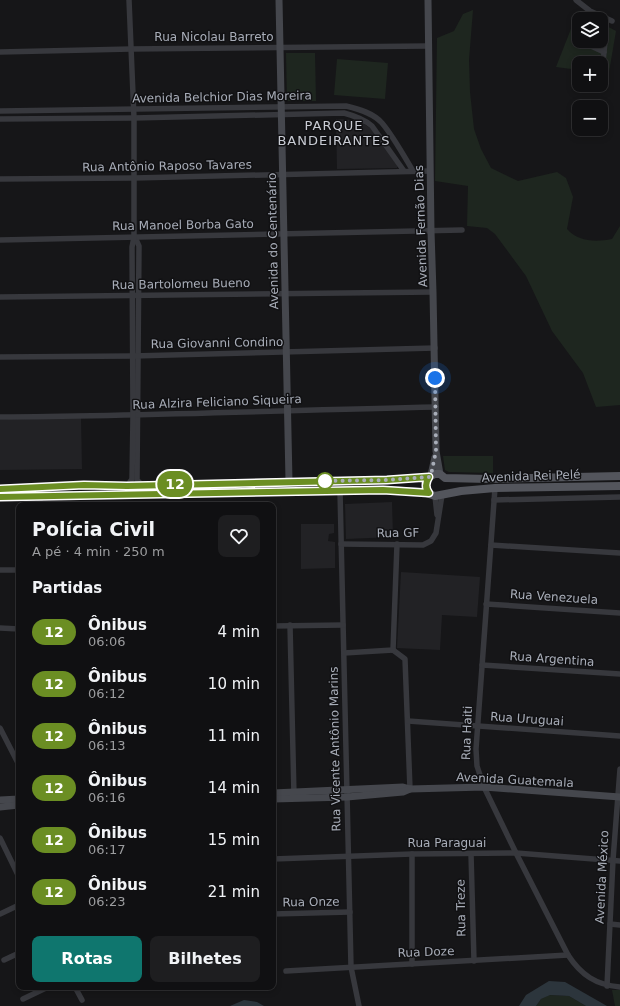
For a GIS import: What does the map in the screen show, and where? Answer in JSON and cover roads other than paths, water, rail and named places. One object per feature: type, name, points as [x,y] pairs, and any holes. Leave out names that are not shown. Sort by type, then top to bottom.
[{"type":"main road","name":"Avenida Rei Pelé","points":[[0,489],[84,485],[127,486],[387,480],[436,476],[489,479],[620,476]]},
{"type":"main road","points":[[436,476],[448,484],[446,492],[437,495],[426,487],[427,480],[436,476]]},
{"type":"main road","name":"Avenida Rei Pelé","points":[[0,497],[40,495],[383,490],[437,495],[495,488],[620,486]]},
{"type":"street","points":[[129,0],[134,118],[134,237],[132,247],[132,296],[136,356]]},
{"type":"street","name":"Avenida do Centenário","points":[[279,0],[288,482]]},
{"type":"street","name":"Avenida Fernão Dias","points":[[428,0],[436,476]]},
{"type":"street","points":[[576,0],[590,11],[612,21]]},
{"type":"street","name":"Rua Nicolau Barreto","points":[[0,52],[428,46]]},
{"type":"street","points":[[595,48],[604,52]]},
{"type":"street","points":[[604,48],[604,56]]},
{"type":"street","name":"Avenida Belchior Dias Moreira","points":[[0,119],[134,118],[281,111],[346,106],[371,114],[382,122],[413,171]]},
{"type":"street","name":"Avenida Belchior Dias Moreira","points":[[0,111],[133,110],[344,113],[366,120],[372,126],[404,171]]},
{"type":"street","name":"Rua Antônio Raposo Tavares","points":[[0,179],[134,178],[430,171]]},
{"type":"street","name":"Rua Manoel Borba Gato","points":[[0,240],[462,230]]},
{"type":"street","points":[[134,237],[139,246],[139,295],[136,356],[137,480],[142,485]]},
{"type":"street","name":"Rua Bartolomeu Bueno","points":[[0,297],[434,292]]},
{"type":"street","name":"Rua Giovanni Condino","points":[[0,357],[136,356],[435,348]]},
{"type":"street","name":"Rua Alzira Feliciano Siqueira","points":[[0,417],[136,416],[287,410],[436,407]]},
{"type":"street","points":[[127,486],[132,479],[136,416]]},
{"type":"street","name":"Rua Haiti","points":[[495,488],[476,749],[477,766],[484,787],[568,955],[574,965],[587,976],[607,986]]},
{"type":"street","name":"Rua Vicente Antônio Marins","points":[[340,491],[346,794],[352,967],[359,1006]]},
{"type":"street","points":[[40,495],[40,502]]},
{"type":"street","name":"Rua GF","points":[[341,544],[423,545],[431,541],[436,533],[438,519],[437,495]]},
{"type":"street","points":[[494,500],[620,497]]},
{"type":"street","points":[[393,650],[396,544]]},
{"type":"street","points":[[491,544],[620,553]]},
{"type":"street","points":[[0,570],[16,570]]},
{"type":"street","name":"Rua Venezuela","points":[[486,604],[620,612]]},
{"type":"street","points":[[290,625],[294,795]]},
{"type":"street","points":[[276,626],[343,626]]},
{"type":"street","points":[[0,628],[16,629]]},
{"type":"street","points":[[344,653],[393,650],[405,659],[410,789]]},
{"type":"street","name":"Rua Argentina","points":[[482,665],[620,674]]},
{"type":"street","name":"Rua Uruguai","points":[[408,721],[620,736]]},
{"type":"street","points":[[0,728],[16,759]]},
{"type":"street","name":"Avenida México","points":[[607,986],[613,860],[620,769]]},
{"type":"street","name":"Avenida Guatemala","points":[[294,795],[403,792],[410,789],[484,787],[619,797]]},
{"type":"street","points":[[276,793],[294,795]]},
{"type":"street","points":[[276,798],[294,795]]},
{"type":"street","points":[[0,800],[16,799]]},
{"type":"street","points":[[0,807],[16,805]]},
{"type":"street","points":[[0,838],[16,871]]},
{"type":"street","name":"Rua Paraguai","points":[[276,859],[412,854],[516,853],[620,861]]},
{"type":"street","points":[[412,854],[412,964]]},
{"type":"street","name":"Rua Treze","points":[[471,854],[474,961]]},
{"type":"street","points":[[0,914],[16,906]]},
{"type":"street","name":"Rua Onze","points":[[276,914],[350,912]]},
{"type":"street","points":[[610,924],[620,925]]},
{"type":"street","points":[[4,960],[16,954]]},
{"type":"street","name":"Rua Doze","points":[[286,971],[568,955]]},
{"type":"street","points":[[607,986],[620,987]]},
{"type":"street","points":[[23,999],[42,990]]},
{"type":"street","points":[[76,990],[82,1000]]},
{"type":"district","name":"PARQUE BANDEIRANTES","points":[[334,132]]}]
